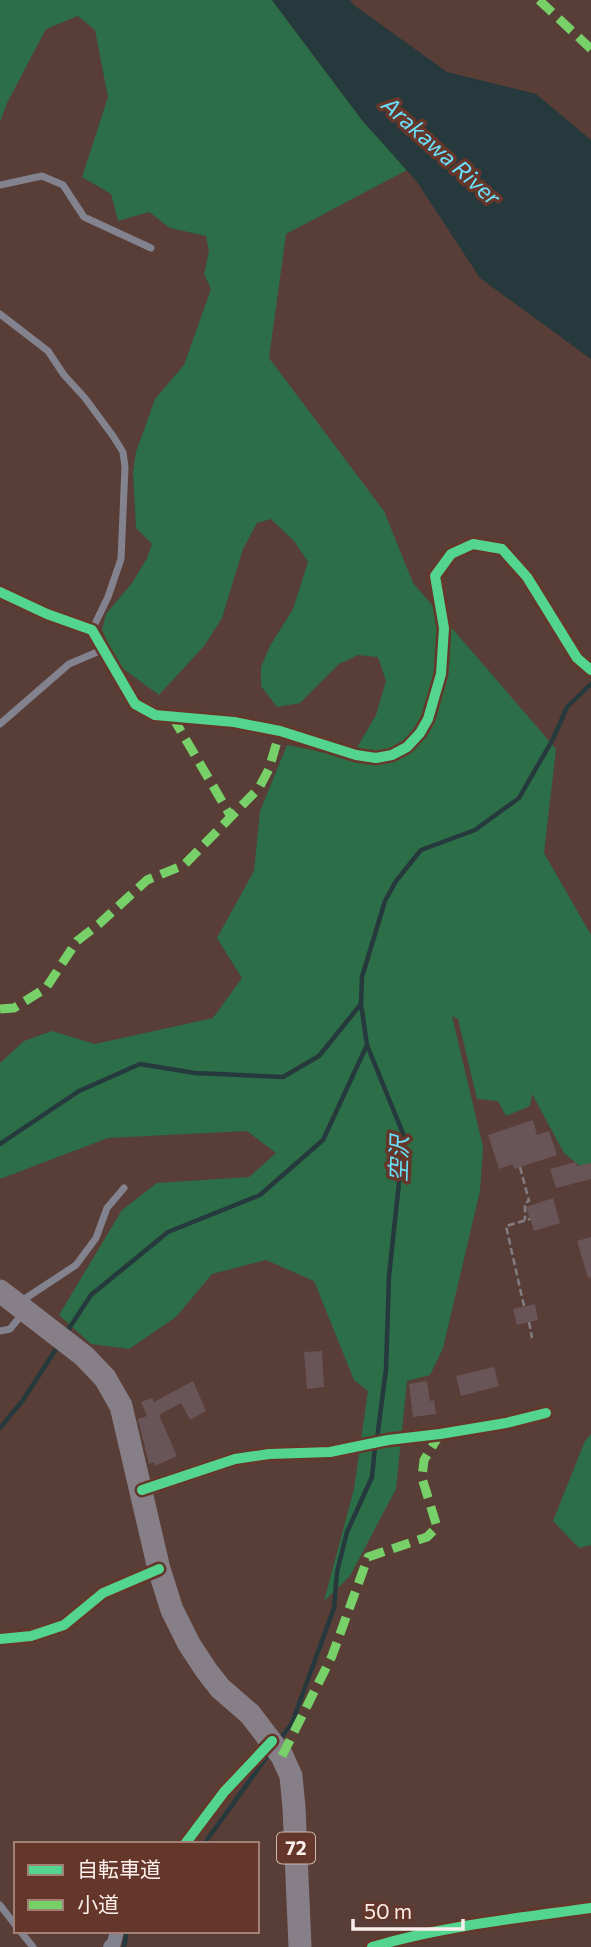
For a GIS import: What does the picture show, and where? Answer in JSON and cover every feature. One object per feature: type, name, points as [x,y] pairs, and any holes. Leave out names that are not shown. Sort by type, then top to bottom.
[{"type":"main road","name":"72","points":[[14,1302],[83,1356],[105,1378],[121,1406],[159,1569],[172,1609],[188,1644],[220,1688],[250,1714],[275,1745],[290,1776],[294,1807],[300,1947]]},
{"type":"street","points":[[0,592],[47,614],[92,630],[135,704],[155,715],[234,722],[280,731],[355,755],[376,758],[392,755],[407,747],[428,719],[440,674],[444,628],[435,576],[451,554],[473,544],[502,549],[527,577],[577,658],[591,670]]},
{"type":"street","points":[[142,1490],[235,1459],[268,1454],[330,1452],[546,1413]]},
{"type":"street","points":[[0,1639],[31,1636],[64,1625],[103,1593],[159,1569]]},
{"type":"street","points":[[187,1842],[224,1793],[275,1745]]},
{"type":"street","points":[[372,1947],[480,1923],[591,1908]]},
{"type":"lane","points":[[0,185],[42,176],[63,185],[84,217],[150,248]]},
{"type":"lane","points":[[0,314],[48,351],[122,452],[125,467],[121,559],[108,597],[92,630]]},
{"type":"lane","points":[[0,724],[69,664],[102,650]]},
{"type":"lane","points":[[0,1331],[10,1329],[14,1302],[76,1265],[96,1238],[107,1208],[124,1188]]},
{"type":"lane","points":[[0,1905],[14,1923]]},
{"type":"lane","points":[[22,1933],[33,1947]]},
{"type":"path","points":[[520,1167],[529,1201],[525,1203],[525,1220]]},
{"type":"path","points":[[524,1307],[506,1226],[530,1219]]},
{"type":"path","points":[[529,1322],[531,1338]]},
{"type":"green space","points":[[0,0],[272,0],[362,120],[407,170],[286,234],[269,358],[384,511],[413,583],[556,749],[544,853],[591,935],[591,1175],[564,1153],[532,1094],[530,1106],[506,1116],[498,1101],[477,1099],[458,1019],[452,1016],[483,1147],[480,1191],[443,1348],[430,1375],[407,1381],[396,1489],[350,1576],[324,1601],[354,1489],[368,1391],[354,1380],[314,1281],[266,1260],[212,1274],[176,1317],[129,1349],[91,1344],[59,1315],[122,1210],[157,1183],[249,1177],[276,1153],[247,1131],[108,1138],[0,1179],[0,1063],[24,1041],[52,1031],[95,1044],[213,1018],[242,978],[217,938],[254,871],[260,811],[287,745],[351,758],[376,715],[386,681],[378,657],[358,655],[339,664],[300,703],[277,707],[261,686],[261,667],[270,646],[293,609],[308,562],[294,541],[271,519],[257,523],[243,549],[222,618],[204,646],[159,695],[118,665],[102,630],[106,614],[132,583],[152,544],[136,528],[133,472],[136,452],[155,399],[184,365],[211,289],[204,274],[209,251],[206,236],[170,228],[149,212],[118,221],[111,194],[82,177],[108,97],[95,30],[78,16],[46,29],[7,103],[0,122]]},
{"type":"green space","points":[[591,1434],[591,1545],[579,1548],[553,1521],[585,1441]]},
{"type":"water","name":"Arakawa River","points":[[272,0],[350,0],[447,72],[536,94],[591,140],[591,359],[480,278],[417,182],[362,120]]},
{"type":"building","points":[[533,1120],[537,1135],[549,1131],[557,1155],[514,1169],[513,1164],[499,1169],[488,1135]]},
{"type":"building","points":[[576,1162],[577,1166],[591,1163],[591,1179],[556,1188],[550,1169]]},
{"type":"building","points":[[553,1198],[560,1223],[534,1231],[526,1207]]},
{"type":"building","points":[[591,1237],[591,1277],[588,1278],[577,1241]]},
{"type":"building","points":[[535,1304],[538,1320],[517,1325],[513,1309]]},
{"type":"building","points":[[322,1351],[324,1387],[307,1389],[304,1352]]},
{"type":"building","points":[[494,1367],[499,1386],[461,1396],[456,1376]]},
{"type":"building","points":[[193,1381],[206,1411],[190,1420],[181,1403],[159,1415],[177,1456],[155,1466],[154,1462],[149,1464],[138,1419],[147,1416],[141,1402],[152,1398],[154,1402]]},
{"type":"building","points":[[427,1381],[430,1401],[434,1400],[436,1414],[413,1417],[409,1384]]},
{"type":"waterway","name":"空沢","points":[[377,1439],[386,1369],[389,1276],[404,1136],[367,1045],[361,1004],[362,977],[385,901],[396,881],[421,850],[475,830],[519,798],[553,739],[567,707],[591,684]]},
{"type":"waterway","points":[[0,1144],[79,1091],[140,1064],[195,1073],[283,1077],[319,1056],[361,1004]]},
{"type":"waterway","points":[[66,1333],[91,1295],[168,1232],[260,1195],[323,1140],[367,1045]]},
{"type":"waterway","points":[[0,1428],[23,1400],[58,1346]]},
{"type":"waterway","name":"空沢","points":[[278,1742],[292,1723],[334,1608],[337,1572],[347,1532],[372,1477],[375,1447]]},
{"type":"waterway","points":[[205,1842],[271,1751]]},
{"type":"waterway","points":[[124,1947],[127,1933]]},
{"type":"marked path","points":[[539,0],[591,49]]},
{"type":"marked path","points":[[172,716],[230,815]]},
{"type":"marked path","points":[[0,1009],[14,1008],[46,988],[77,941],[147,880],[184,865],[259,788],[269,769],[280,731]]},
{"type":"marked path","points":[[282,1756],[332,1656],[368,1557],[427,1537],[437,1527],[422,1478],[424,1460],[440,1434]]},
{"type":"cycle path","points":[[0,592],[47,614],[92,630],[135,704],[155,715],[234,722],[280,731],[356,755],[376,758],[392,755],[407,747],[428,719],[441,674],[444,628],[435,576],[451,554],[473,544],[502,549],[527,577],[577,658],[591,670]]},
{"type":"cycle path","points":[[142,1490],[235,1459],[269,1454],[330,1452],[388,1440],[506,1423],[546,1413]]},
{"type":"cycle path","points":[[0,1639],[31,1636],[64,1625],[103,1593],[159,1569]]},
{"type":"cycle path","points":[[186,1842],[224,1792],[272,1741]]},
{"type":"cycle path","points":[[372,1947],[453,1928],[591,1908]]}]
